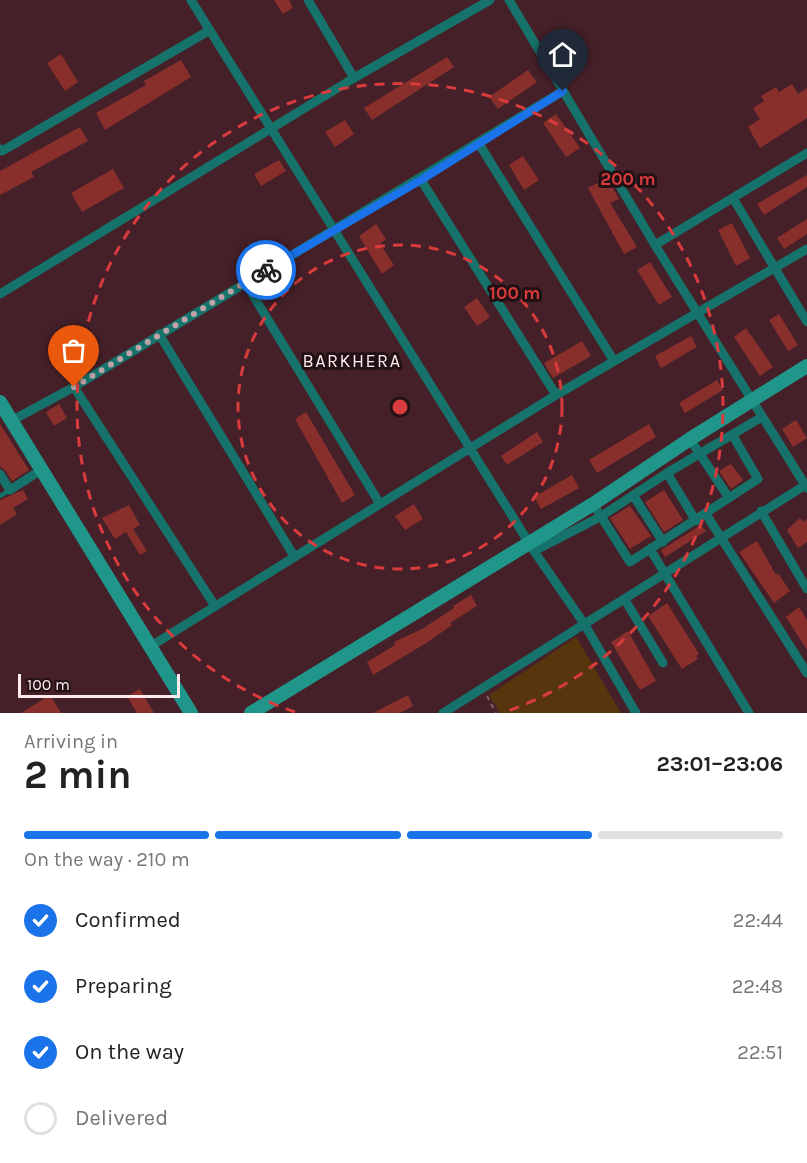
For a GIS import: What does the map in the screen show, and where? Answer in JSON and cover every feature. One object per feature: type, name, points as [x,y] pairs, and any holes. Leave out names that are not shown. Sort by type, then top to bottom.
[{"type":"main road","points":[[251,713],[531,547],[690,439],[807,366]]},
{"type":"main road","points":[[0,402],[191,713]]},
{"type":"street","points":[[191,0],[531,547],[585,625],[636,713]]},
{"type":"street","points":[[308,0],[354,78]]},
{"type":"street","points":[[0,294],[354,78],[490,0]]},
{"type":"street","points":[[443,713],[722,539],[761,511],[806,485],[695,312],[509,0]]},
{"type":"street","points":[[0,149],[2,151],[210,30]]},
{"type":"street","points":[[11,421],[74,387],[245,282],[421,180],[563,91]]},
{"type":"street","points":[[479,144],[614,362]]},
{"type":"street","points":[[655,245],[807,153]]},
{"type":"street","points":[[421,180],[556,395]]},
{"type":"street","points":[[733,198],[807,322]]},
{"type":"street","points":[[151,646],[556,395],[695,312],[807,249]]},
{"type":"street","points":[[245,282],[380,504]]},
{"type":"street","points":[[159,334],[294,556]]},
{"type":"street","points":[[74,387],[214,606]]},
{"type":"street","points":[[531,547],[600,517],[667,473],[762,417]]},
{"type":"street","points":[[593,504],[630,562],[758,479],[733,436]]},
{"type":"street","points":[[690,439],[729,498]]},
{"type":"street","points":[[0,474],[10,490],[41,470]]},
{"type":"street","points":[[667,473],[696,521]]},
{"type":"street","points":[[633,495],[663,542]]},
{"type":"street","points":[[761,511],[807,589]]},
{"type":"street","points":[[706,514],[807,673]]},
{"type":"street","points":[[650,549],[749,713]]},
{"type":"street","points":[[625,600],[663,663]]},
{"type":"lane","points":[[0,496],[10,490]]},
{"type":"path","points":[[483,688],[496,713]]},
{"type":"shaded area","points":[[576,637],[621,713],[500,713],[489,695]]},
{"type":"building","points":[[274,0],[289,0],[293,8],[283,14]]},
{"type":"building","points":[[61,54],[78,82],[65,91],[47,63]]},
{"type":"building","points":[[447,57],[454,67],[372,120],[364,108]]},
{"type":"building","points":[[181,60],[191,77],[105,130],[96,113],[146,85],[144,81]]},
{"type":"building","points":[[528,70],[537,82],[498,109],[489,97]]},
{"type":"building","points":[[792,84],[798,94],[807,88],[807,118],[760,148],[748,127],[760,119],[753,108],[764,101],[761,96],[776,87],[779,92]]},
{"type":"building","points":[[556,114],[580,148],[566,157],[543,123]]},
{"type":"building","points":[[345,120],[354,134],[335,147],[325,132]]},
{"type":"building","points":[[80,127],[88,141],[31,172],[34,177],[0,195],[0,171]]},
{"type":"building","points":[[523,156],[539,180],[524,190],[509,165]]},
{"type":"building","points":[[279,160],[286,171],[261,186],[254,174]]},
{"type":"building","points":[[113,169],[124,188],[82,212],[71,193]]},
{"type":"building","points":[[807,175],[807,187],[764,215],[757,204]]},
{"type":"building","points":[[607,178],[619,199],[610,203],[637,247],[624,254],[588,188]]},
{"type":"building","points":[[807,219],[807,234],[784,249],[777,238]]},
{"type":"building","points":[[732,223],[750,258],[736,266],[718,230]]},
{"type":"building","points":[[376,224],[386,239],[380,244],[394,265],[382,274],[359,236]]},
{"type":"building","points":[[650,262],[672,297],[659,305],[637,270]]},
{"type":"building","points":[[477,298],[490,317],[477,326],[464,307]]},
{"type":"building","points":[[779,314],[798,345],[788,351],[769,320]]},
{"type":"building","points":[[746,328],[773,367],[760,376],[734,337]]},
{"type":"building","points":[[691,336],[697,347],[661,368],[655,356]]},
{"type":"building","points":[[582,341],[591,356],[553,378],[544,363]]},
{"type":"building","points":[[717,380],[723,390],[685,413],[679,403]]},
{"type":"building","points":[[59,404],[67,418],[54,426],[46,412]]},
{"type":"building","points":[[306,412],[355,495],[342,503],[295,419]]},
{"type":"building","points":[[796,420],[807,438],[793,447],[782,429]]},
{"type":"building","points":[[0,424],[29,470],[12,481],[5,470],[0,467]]},
{"type":"building","points":[[649,424],[656,437],[597,473],[589,460]]},
{"type":"building","points":[[537,432],[543,442],[507,465],[501,456]]},
{"type":"building","points":[[731,464],[743,480],[731,489],[719,471]]},
{"type":"building","points":[[572,475],[579,488],[541,509],[534,497]]},
{"type":"building","points":[[23,490],[28,499],[13,508],[17,514],[0,525],[0,500]]},
{"type":"building","points":[[664,490],[683,520],[664,532],[645,502]]},
{"type":"building","points":[[414,504],[423,519],[405,530],[395,516]]},
{"type":"building","points":[[129,505],[140,525],[133,529],[147,551],[140,555],[126,532],[115,539],[102,518]]},
{"type":"building","points":[[630,506],[651,536],[630,549],[610,518]]},
{"type":"building","points":[[800,518],[803,522],[807,519],[807,542],[798,548],[787,530]]},
{"type":"building","points":[[701,525],[706,531],[665,557],[661,550]]},
{"type":"building","points":[[757,541],[776,575],[778,573],[790,591],[774,603],[739,552]]},
{"type":"building","points":[[471,595],[477,606],[450,623],[452,625],[428,642],[373,675],[367,662],[395,645],[394,642],[422,629]]},
{"type":"building","points":[[667,603],[699,654],[696,656],[698,659],[682,669],[648,616]]},
{"type":"building","points":[[799,607],[807,620],[807,650],[786,617]]},
{"type":"building","points":[[628,631],[656,681],[640,690],[611,642]]},
{"type":"building","points":[[140,689],[154,713],[137,713],[127,696]]},
{"type":"building","points":[[50,695],[61,713],[21,713]]},
{"type":"building","points":[[408,695],[413,706],[400,713],[373,713]]},
{"type":"way so far","points":[[74,387],[266,270]]},
{"type":"district","name":"BARKHERA","points":[[352,361]]},
{"type":"route","points":[[266,270],[421,180],[563,91]]}]
